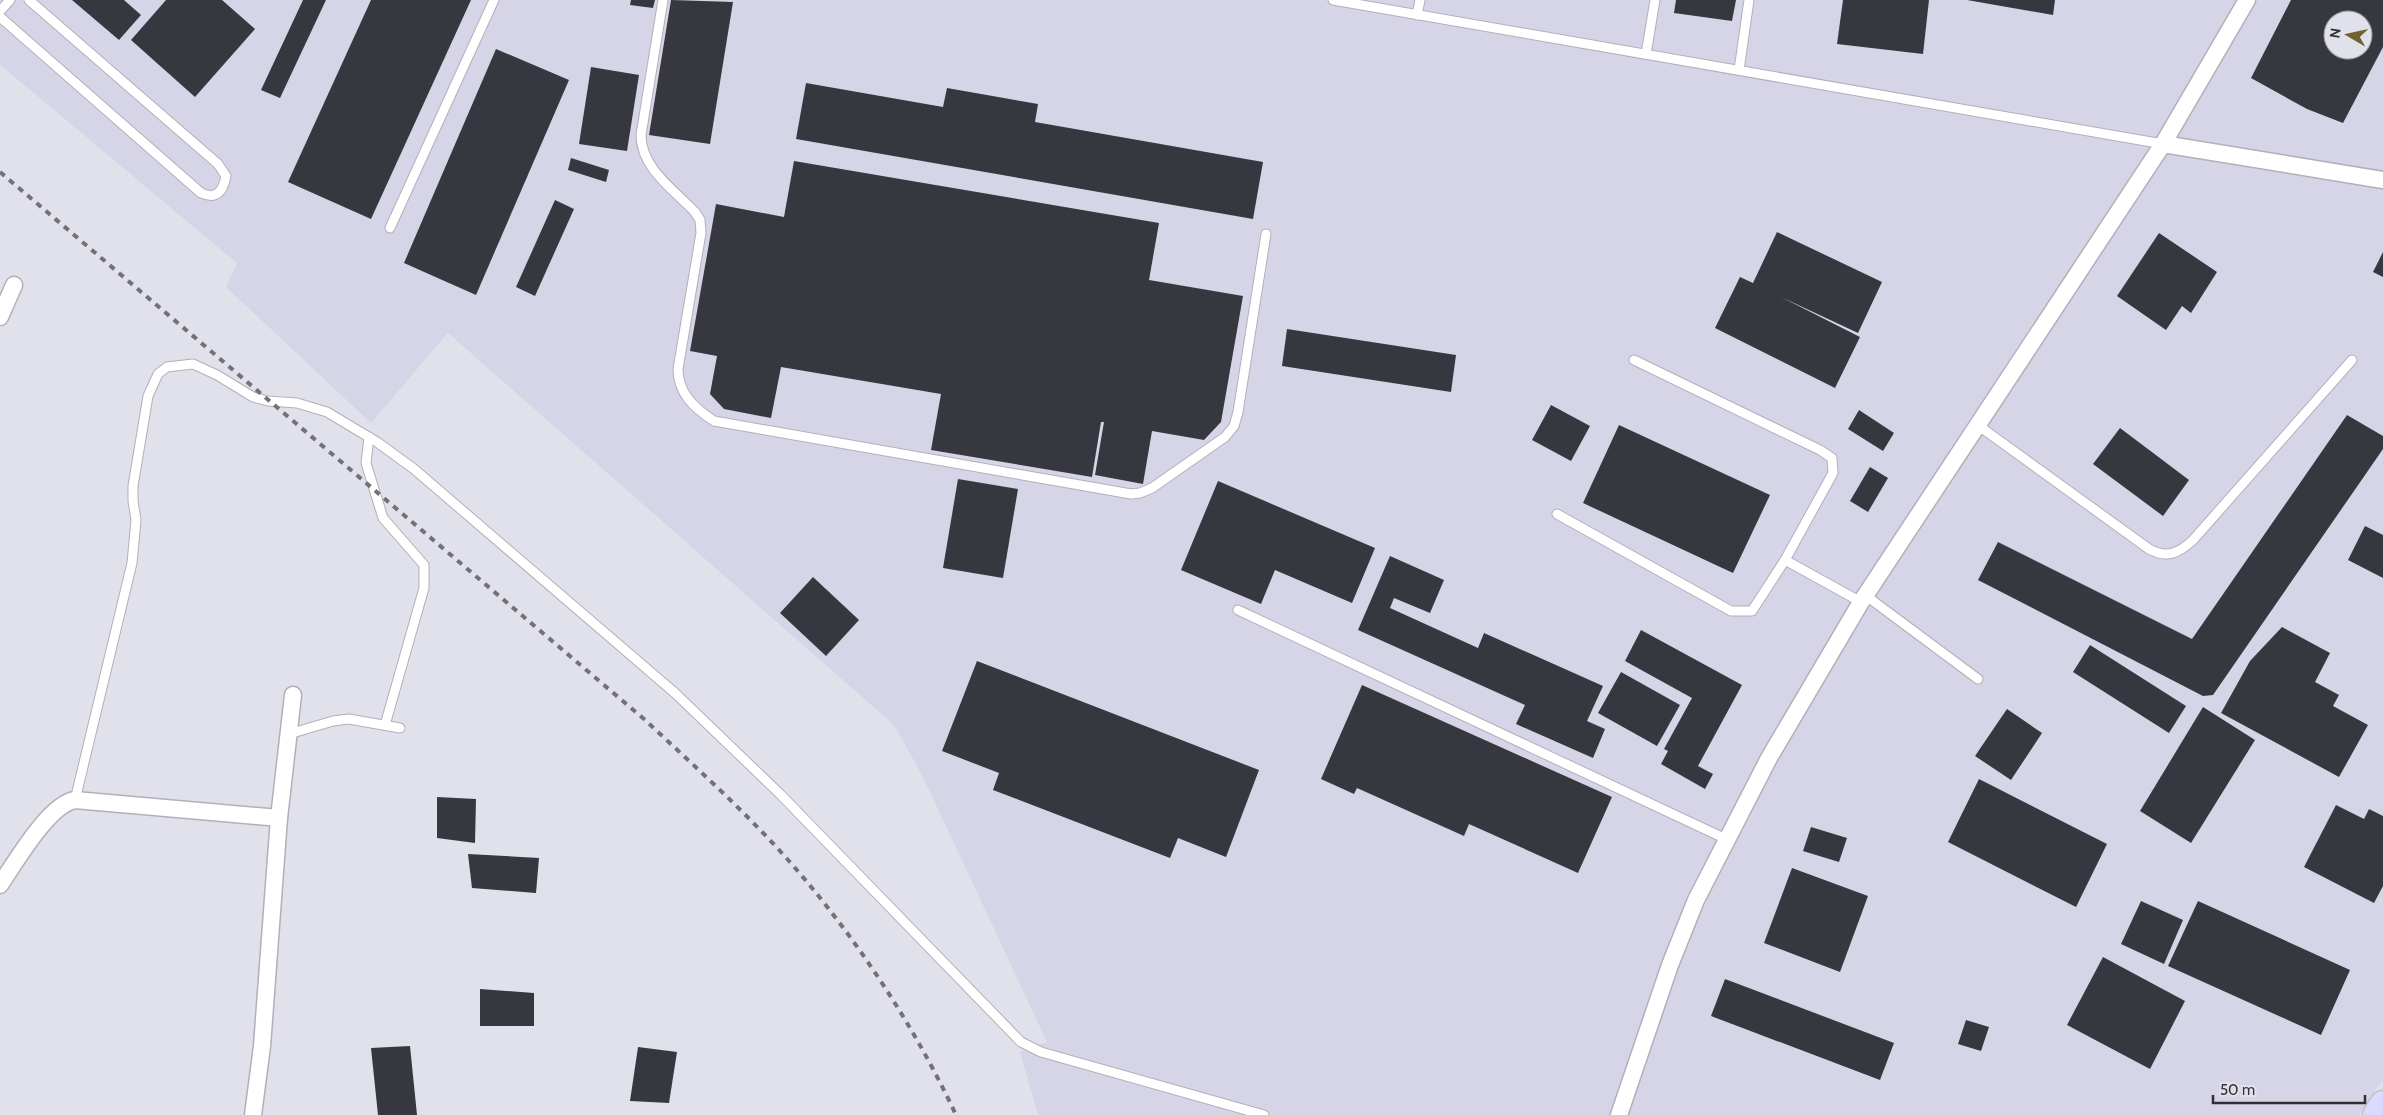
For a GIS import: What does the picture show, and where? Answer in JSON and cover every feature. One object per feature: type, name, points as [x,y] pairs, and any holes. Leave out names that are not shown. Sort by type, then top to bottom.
[{"type":"main road","points":[[2376,1115],[2383,1104]]},
{"type":"street","points":[[1619,1115],[1674,956],[1696,900],[1769,758],[1863,599],[1979,426],[2163,144],[2247,0]]},
{"type":"street","points":[[2163,144],[2383,180]]},
{"type":"street","points":[[0,317],[14,285]]},
{"type":"street","points":[[252,1115],[262,1046],[279,818],[294,695]]},
{"type":"street","points":[[0,884],[20,854],[54,812],[68,801],[75,800],[279,818]]},
{"type":"lane","points":[[0,11],[10,0]]},
{"type":"lane","points":[[0,17],[201,193],[210,197],[217,195],[224,186],[226,176],[218,164],[29,0]]},
{"type":"lane","points":[[390,228],[494,0]]},
{"type":"lane","points":[[663,0],[641,135],[641,147],[651,168],[695,212],[700,220],[701,233],[678,369],[678,383],[684,394],[702,414],[714,421],[1131,494],[1140,494],[1152,488],[1225,437],[1234,426],[1238,412],[1266,234]]},
{"type":"lane","points":[[1333,0],[1366,3],[1417,15],[2163,144]]},
{"type":"lane","points":[[1417,15],[1420,0]]},
{"type":"lane","points":[[1646,54],[1655,0]]},
{"type":"lane","points":[[1739,70],[1749,0]]},
{"type":"lane","points":[[1557,514],[1731,611],[1752,611],[1759,604],[1785,560],[1833,473],[1832,458],[1820,450],[1634,360]]},
{"type":"lane","points":[[1979,426],[2149,550],[2164,555],[2174,554],[2194,540],[2352,360]]},
{"type":"lane","points":[[75,800],[132,563],[136,520],[133,486],[148,396],[158,374],[166,367],[193,364],[217,375],[253,397],[268,401],[297,403],[327,412],[369,437],[414,469],[675,693],[780,794],[1021,1042],[1041,1052],[1264,1115]]},
{"type":"lane","points":[[369,437],[366,463],[383,518],[424,566],[424,588],[385,725]]},
{"type":"lane","points":[[1785,560],[1863,599],[1978,679]]},
{"type":"lane","points":[[1238,610],[1726,839]]},
{"type":"lane","points":[[289,734],[333,721],[349,719],[400,728]]},
{"type":"shaded area","points":[[0,0],[2383,0],[2383,1079],[2359,1115],[1038,1115],[1020,1052],[1047,1042],[922,775],[894,725],[448,333],[371,423],[226,287],[237,263],[0,65]]},
{"type":"building","points":[[72,0],[124,0],[141,15],[119,40]]},
{"type":"building","points":[[166,0],[222,0],[255,29],[195,97],[131,40]]},
{"type":"building","points":[[303,0],[326,0],[280,98],[261,90]]},
{"type":"building","points":[[371,0],[471,0],[371,219],[288,182]]},
{"type":"building","points":[[631,0],[655,0],[653,8],[630,5]]},
{"type":"building","points":[[671,0],[733,2],[710,144],[649,135]]},
{"type":"building","points":[[1676,0],[1736,0],[1732,21],[1674,13]]},
{"type":"building","points":[[1843,0],[1929,0],[1923,54],[1837,44]]},
{"type":"building","points":[[1967,0],[2055,0],[2053,15]]},
{"type":"building","points":[[2291,0],[2383,0],[2383,47],[2343,123],[2307,109],[2251,78]]},
{"type":"building","points":[[496,49],[569,80],[476,295],[404,263]]},
{"type":"building","points":[[591,67],[639,75],[627,151],[579,144]]},
{"type":"building","points":[[806,83],[943,107],[947,88],[1038,104],[1035,122],[1263,162],[1253,219],[796,139]]},
{"type":"building","points":[[571,158],[609,170],[606,182],[568,170]]},
{"type":"building","points":[[794,161],[1159,223],[1149,280],[1243,296],[1221,422],[1204,440],[1152,431],[1143,484],[1095,475],[1104,422],[1101,422],[1092,477],[931,450],[941,394],[781,367],[771,418],[724,409],[710,394],[717,356],[690,351],[716,204],[784,217]]},
{"type":"building","points":[[555,200],[574,209],[535,296],[516,287]]},
{"type":"building","points":[[1777,232],[1882,282],[1858,333],[1781,297],[1860,337],[1835,388],[1715,328],[1740,277],[1753,283]]},
{"type":"building","points":[[2159,233],[2217,272],[2191,313],[2182,306],[2166,330],[2117,296]]},
{"type":"building","points":[[2383,252],[2383,277],[2373,272]]},
{"type":"building","points":[[1287,329],[1456,355],[1451,392],[1282,366]]},
{"type":"building","points":[[1551,405],[1590,426],[1571,461],[1532,440]]},
{"type":"building","points":[[1859,410],[1894,433],[1883,451],[1848,429]]},
{"type":"building","points":[[2347,415],[2383,436],[2383,449],[2213,695],[2203,696],[1978,580],[1998,542],[2192,639]]},
{"type":"building","points":[[1619,425],[1770,495],[1733,573],[1583,503]]},
{"type":"building","points":[[2120,428],[2189,480],[2163,516],[2093,464]]},
{"type":"building","points":[[1870,467],[1888,478],[1868,512],[1850,501]]},
{"type":"building","points":[[958,479],[1018,489],[1003,578],[943,568]]},
{"type":"building","points":[[1218,481],[1375,548],[1352,603],[1275,570],[1261,604],[1181,570]]},
{"type":"building","points":[[2365,526],[2383,535],[2383,578],[2348,560]]},
{"type":"building","points":[[1390,556],[1444,580],[1430,613],[1394,598],[1390,608],[1478,648],[1484,633],[1603,686],[1587,721],[1605,729],[1593,758],[1516,724],[1525,705],[1358,630]]},
{"type":"building","points":[[813,577],[859,620],[826,656],[780,613]]},
{"type":"building","points":[[2282,627],[2330,653],[2315,682],[2339,695],[2333,706],[2368,725],[2339,777],[2221,713],[2250,661]]},
{"type":"building","points":[[1641,630],[1742,685],[1698,766],[1713,774],[1705,789],[1661,764],[1668,751],[1664,749],[1692,698],[1625,661]]},
{"type":"building","points":[[2090,645],[2186,706],[2169,733],[2073,672]]},
{"type":"building","points":[[977,661],[1259,770],[1226,857],[1178,838],[1170,858],[993,790],[999,773],[942,751]]},
{"type":"building","points":[[1621,672],[1680,705],[1657,746],[1598,713]]},
{"type":"building","points":[[1362,685],[1612,797],[1578,873],[1469,824],[1464,836],[1357,788],[1354,794],[1321,779]]},
{"type":"building","points":[[2203,707],[2255,740],[2191,843],[2140,811]]},
{"type":"building","points":[[2007,709],[2042,733],[2011,780],[1975,756]]},
{"type":"building","points":[[1979,779],[2107,844],[2076,907],[1948,842]]},
{"type":"building","points":[[437,797],[476,799],[475,843],[437,838]]},
{"type":"building","points":[[2336,805],[2364,819],[2369,809],[2383,816],[2383,886],[2374,903],[2304,867]]},
{"type":"building","points":[[1811,827],[1847,838],[1839,862],[1803,851]]},
{"type":"building","points":[[468,854],[539,858],[536,893],[472,888]]},
{"type":"building","points":[[1792,868],[1868,896],[1840,972],[1764,943]]},
{"type":"building","points":[[2141,901],[2183,920],[2164,964],[2121,944]]},
{"type":"building","points":[[2198,901],[2350,970],[2321,1035],[2168,966]]},
{"type":"building","points":[[2103,957],[2185,1001],[2150,1069],[2067,1025]]},
{"type":"building","points":[[1725,979],[1894,1043],[1880,1080],[1711,1016]]},
{"type":"building","points":[[480,989],[534,993],[534,1026],[480,1026]]},
{"type":"building","points":[[1966,1020],[1989,1027],[1981,1051],[1958,1044]]},
{"type":"building","points":[[410,1046],[417,1115],[378,1115],[371,1048]]},
{"type":"building","points":[[638,1047],[677,1052],[669,1103],[630,1101]]},
{"type":"railway","points":[[0,172],[644,719],[730,800],[780,851],[855,944],[920,1045],[956,1115]]}]
